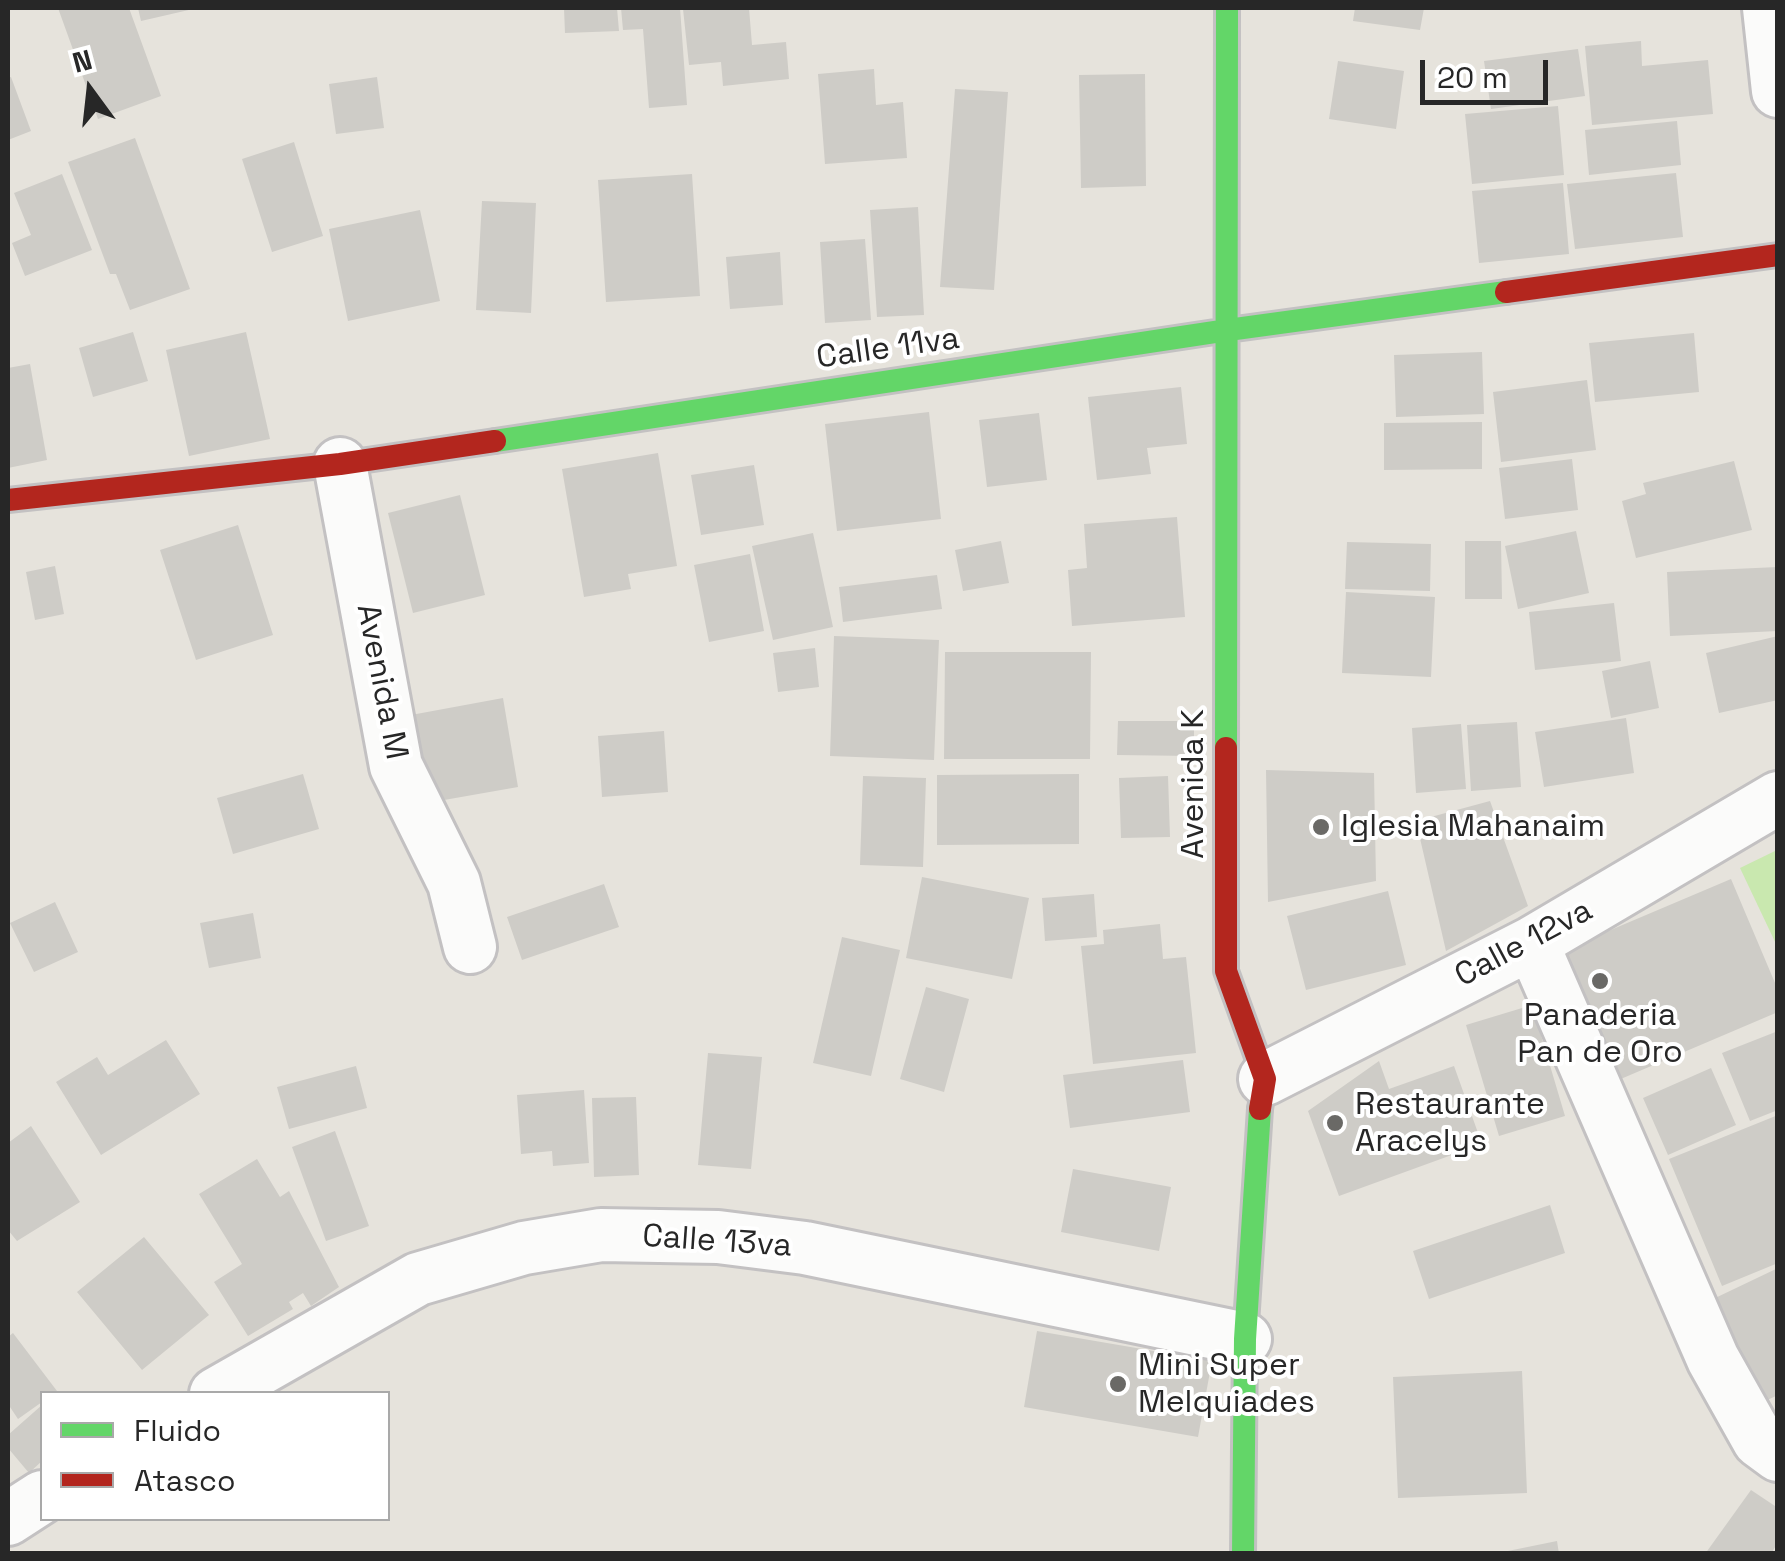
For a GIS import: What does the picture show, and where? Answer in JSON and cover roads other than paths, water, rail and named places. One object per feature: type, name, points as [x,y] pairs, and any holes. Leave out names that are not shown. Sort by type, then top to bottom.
[{"type":"street","name":"Avenida K","points":[[1227,8],[1226,972],[1265,1078]]},
{"type":"street","points":[[1768,8],[1778,92]]},
{"type":"street","name":"Calle 11va","points":[[8,500],[340,464],[1228,330],[1778,255]]},
{"type":"street","name":"Avenida M","points":[[340,464],[396,766],[454,883],[470,947]]},
{"type":"street","name":"Calle 12va","points":[[1265,1078],[1532,943],[1778,798]]},
{"type":"street","points":[[1532,943],[1713,1359],[1759,1441],[1778,1455]]},
{"type":"street","points":[[1243,1554],[1244,1338],[1256,1130],[1265,1078]]},
{"type":"street","name":"Calle 13va","points":[[221,1391],[418,1279],[524,1248],[600,1235],[718,1236],[805,1248],[1244,1338]]},
{"type":"street","points":[[8,1519],[40,1498]]},
{"type":"place","name":"Iglesia Mahanaim","points":[[1321,827]]},
{"type":"place","name":"Panaderia Pan de Oro","points":[[1600,981]]},
{"type":"place","name":"Restaurante Aracelys","points":[[1335,1123]]},
{"type":"place","name":"Mini Super Melquiades","points":[[1118,1384]]}]
